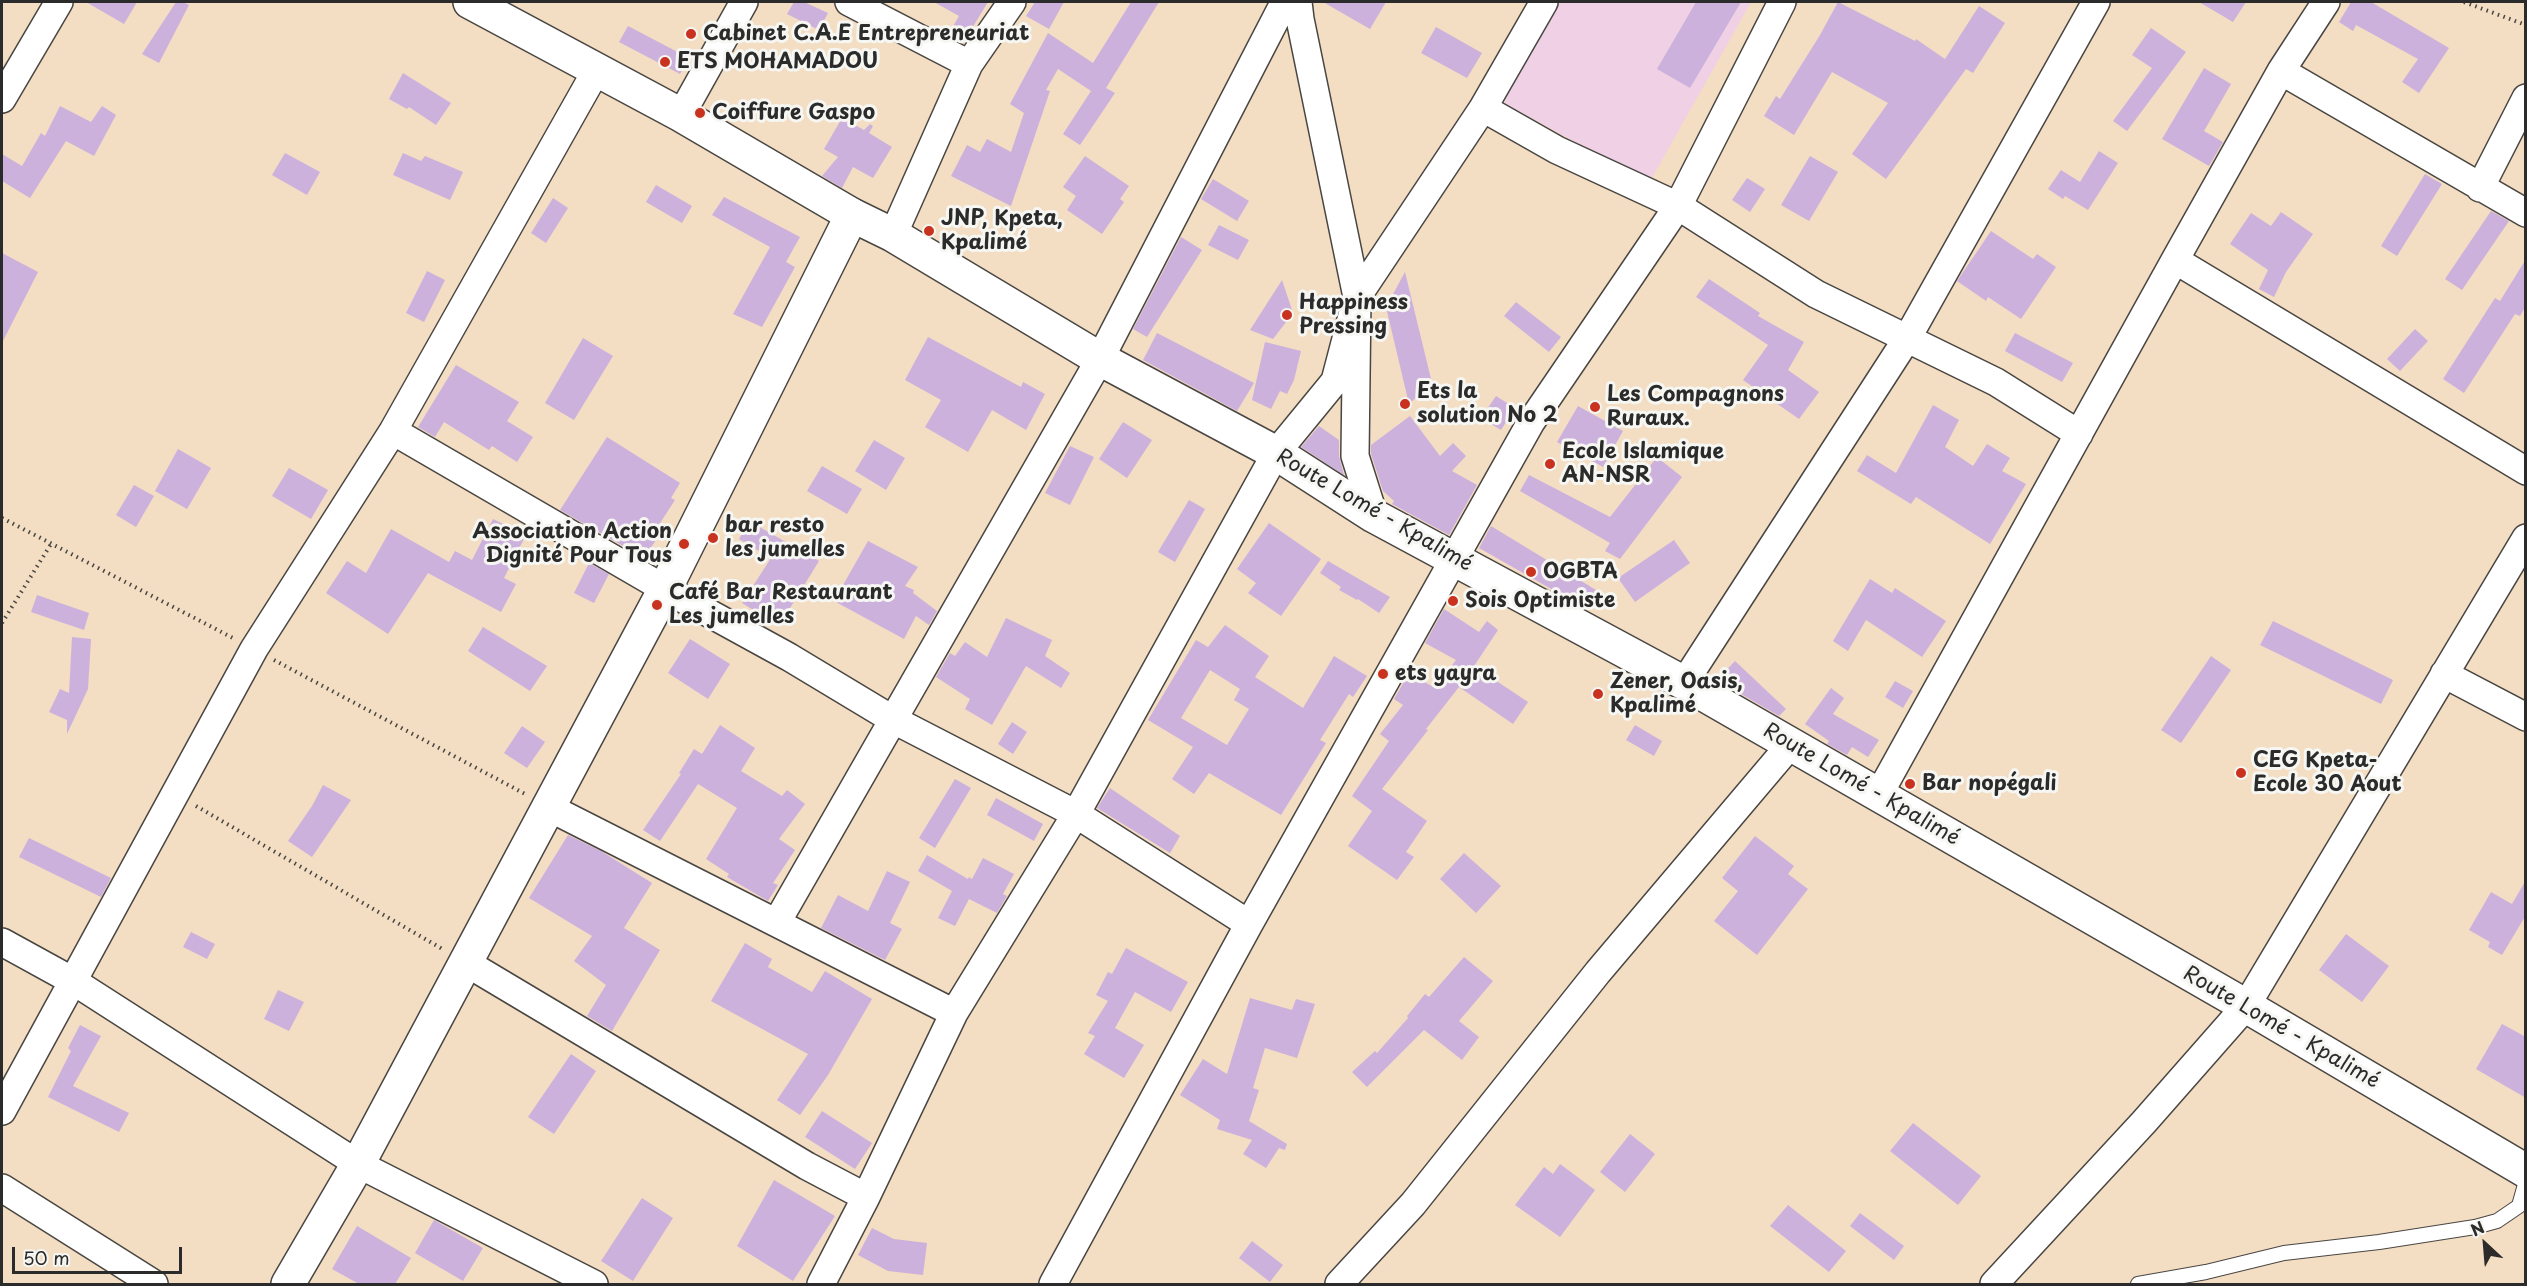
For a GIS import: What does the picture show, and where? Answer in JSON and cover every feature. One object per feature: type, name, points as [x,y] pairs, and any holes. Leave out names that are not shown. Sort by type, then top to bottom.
[{"type":"main road","name":"Route Lomé - Kpalimé","points":[[485,6],[596,71],[681,115],[852,215],[893,235],[1101,359],[1276,453],[1374,516],[1791,744],[2246,1006],[2526,1171]]},
{"type":"main road","points":[[288,1284],[358,1164],[665,589],[852,215]]},
{"type":"street","points":[[2,99],[59,2]]},
{"type":"street","points":[[681,115],[744,2]]},
{"type":"street","points":[[849,2],[969,64]]},
{"type":"street","points":[[893,235],[969,64],[1012,2]]},
{"type":"street","points":[[821,1284],[866,1197],[954,1013],[1076,814],[1276,453],[1335,381],[1357,297],[1483,108],[1544,2]]},
{"type":"street","points":[[1053,1284],[1249,924],[1531,422],[1678,206],[1782,2]]},
{"type":"street","points":[[1684,684],[1908,337],[2096,2]]},
{"type":"street","points":[[1878,796],[2281,71],[2326,2]]},
{"type":"street","points":[[1290,7],[1357,297],[1355,456],[1374,516]]},
{"type":"street","points":[[777,922],[1101,359],[1290,7]]},
{"type":"street","points":[[2,1112],[254,649],[393,431],[596,71]]},
{"type":"street","points":[[2281,71],[2526,213]]},
{"type":"street","points":[[2480,188],[2526,98]]},
{"type":"street","points":[[1483,108],[1557,150],[1678,206],[1816,294],[1996,382],[2079,434]]},
{"type":"street","points":[[2175,260],[2526,471]]},
{"type":"street","points":[[393,431],[665,589],[789,657],[892,719],[1076,814],[1249,924]]},
{"type":"street","points":[[1994,1284],[2144,1122],[2246,1006],[2526,537]]},
{"type":"street","points":[[2444,674],[2526,717]]},
{"type":"street","points":[[1339,1284],[1413,1204],[1598,972],[1791,744]]},
{"type":"street","points":[[548,807],[954,1013]]},
{"type":"street","points":[[2,942],[73,981],[358,1164],[594,1284]]},
{"type":"street","points":[[465,962],[807,1166],[866,1197]]},
{"type":"street","points":[[2,1188],[154,1284]]},
{"type":"lane","points":[[2138,1284],[2206,1272],[2284,1253],[2400,1239],[2497,1221],[2519,1206],[2526,1181]]},
{"type":"path","points":[[2464,2],[2526,26]]},
{"type":"path","points":[[2,623],[51,544]]},
{"type":"path","points":[[175,794],[465,962]]},
{"type":"shaded area","points":[[1556,2],[1751,2],[1649,183],[1506,104],[1503,96]]},
{"type":"building","points":[[86,2],[137,2],[124,24]]},
{"type":"building","points":[[176,2],[189,5],[159,63],[142,54]]},
{"type":"building","points":[[794,2],[804,2],[828,13],[819,30],[787,14]]},
{"type":"building","points":[[934,2],[988,2],[963,43],[948,35],[959,16]]},
{"type":"building","points":[[1035,2],[1064,2],[1049,29],[1026,16]]},
{"type":"building","points":[[1131,2],[1159,2],[1106,88],[1115,93],[1080,145],[1063,134],[1091,91],[1058,69],[1046,90],[1050,91],[1011,206],[951,176],[967,145],[980,152],[987,139],[1011,152],[1024,113],[1010,104],[1048,33],[1093,63]]},
{"type":"building","points":[[1323,2],[1386,2],[1370,29]]},
{"type":"building","points":[[1696,2],[1741,2],[1690,88],[1657,69]]},
{"type":"building","points":[[1838,2],[1915,41],[1916,39],[1945,59],[1979,6],[2005,23],[1973,73],[1966,69],[1886,179],[1852,154],[1888,103],[1832,72],[1794,135],[1764,116],[1776,96],[1780,99]]},
{"type":"building","points":[[2199,2],[2246,2],[2233,22]]},
{"type":"building","points":[[2351,2],[2371,2],[2449,48],[2419,93],[2402,82],[2418,59],[2356,25],[2353,31],[2339,22]]},
{"type":"building","points":[[628,26],[689,58],[680,74],[619,42]]},
{"type":"building","points":[[1436,27],[1482,53],[1467,78],[1421,53]]},
{"type":"building","points":[[2151,28],[2186,52],[2127,131],[2113,121],[2152,68],[2132,55]]},
{"type":"building","points":[[2204,68],[2231,84],[2204,131],[2223,142],[2209,166],[2162,139]]},
{"type":"building","points":[[403,73],[451,103],[436,125],[409,107],[407,109],[389,99]]},
{"type":"building","points":[[60,106],[91,122],[102,106],[116,115],[94,156],[66,141],[30,198],[2,181],[2,154],[22,166],[41,133],[45,136]]},
{"type":"building","points":[[842,118],[864,130],[870,124],[873,126],[869,133],[892,147],[873,178],[853,167],[842,188],[822,176],[838,157],[824,149]]},
{"type":"building","points":[[2099,151],[2118,163],[2088,210],[2065,196],[2063,199],[2048,189],[2061,170],[2080,182]]},
{"type":"building","points":[[285,153],[320,172],[307,195],[272,175]]},
{"type":"building","points":[[403,153],[421,161],[425,156],[463,172],[450,200],[393,175]]},
{"type":"building","points":[[1085,156],[1129,186],[1120,199],[1124,202],[1102,234],[1067,210],[1076,196],[1063,187]]},
{"type":"building","points":[[1810,156],[1838,172],[1809,221],[1781,205]]},
{"type":"building","points":[[2425,174],[2442,184],[2397,256],[2381,246]]},
{"type":"building","points":[[1747,178],[1765,189],[1750,212],[1732,200]]},
{"type":"building","points":[[1213,179],[1249,201],[1237,221],[1201,199]]},
{"type":"building","points":[[656,185],[692,206],[682,223],[646,202]]},
{"type":"building","points":[[724,197],[800,237],[786,262],[795,267],[762,327],[733,314],[770,247],[712,215]]},
{"type":"building","points":[[553,198],[568,208],[546,243],[531,233]]},
{"type":"building","points":[[2491,211],[2509,221],[2462,290],[2445,279]]},
{"type":"building","points":[[2281,212],[2313,234],[2286,272],[2274,297],[2259,289],[2268,270],[2230,244],[2251,213],[2271,226]]},
{"type":"building","points":[[1219,225],[1249,240],[1238,260],[1208,245]]},
{"type":"building","points":[[1991,231],[2033,259],[2037,254],[2056,267],[2021,319],[1988,297],[1986,301],[1957,281]]},
{"type":"building","points":[[1181,237],[1202,250],[1147,337],[1133,329]]},
{"type":"building","points":[[2,253],[38,272],[2,343]]},
{"type":"building","points":[[2526,259],[2526,306],[2520,316],[2515,314],[2464,393],[2443,379],[2495,298],[2500,301]]},
{"type":"building","points":[[427,271],[445,280],[424,322],[406,313]]},
{"type":"building","points":[[1405,272],[1432,383],[1409,404],[1386,307]]},
{"type":"building","points":[[1709,279],[1760,313],[1758,316],[1804,342],[1788,370],[1819,392],[1799,419],[1743,380],[1768,345],[1696,297]]},
{"type":"building","points":[[1282,280],[1293,313],[1273,339],[1250,330]]},
{"type":"building","points":[[1516,302],[1561,337],[1549,352],[1504,316]]},
{"type":"building","points":[[2415,329],[2428,341],[2400,371],[2387,359]]},
{"type":"building","points":[[1157,333],[1254,383],[1237,411],[1143,360]]},
{"type":"building","points":[[2015,333],[2073,363],[2062,382],[2005,351]]},
{"type":"building","points":[[928,337],[1021,387],[1023,382],[1045,394],[1026,430],[992,410],[968,452],[925,427],[941,400],[905,380]]},
{"type":"building","points":[[583,338],[613,356],[574,420],[545,403]]},
{"type":"building","points":[[1265,342],[1301,351],[1294,380],[1287,394],[1280,391],[1271,409],[1252,400]]},
{"type":"building","points":[[456,365],[519,402],[507,421],[533,437],[517,462],[492,446],[489,450],[444,422],[435,437],[418,427]]},
{"type":"building","points":[[1496,396],[1515,408],[1501,430],[1481,418]]},
{"type":"building","points":[[1933,405],[1959,420],[1945,447],[1973,466],[1987,444],[2010,458],[2002,471],[2026,484],[1990,544],[1916,497],[1911,504],[1857,471],[1867,455],[1896,473]]},
{"type":"building","points":[[1578,406],[1623,431],[1603,467],[1557,442]]},
{"type":"building","points":[[1410,416],[1440,456],[1453,443],[1466,456],[1452,471],[1477,485],[1449,535],[1392,504],[1394,501],[1383,491],[1371,454],[1371,445]]},
{"type":"building","points":[[1123,422],[1152,440],[1127,478],[1099,459]]},
{"type":"building","points":[[1319,426],[1339,440],[1339,456],[1344,475],[1301,447]]},
{"type":"building","points":[[607,437],[680,483],[671,498],[675,500],[651,537],[656,540],[644,558],[560,510]]},
{"type":"building","points":[[874,440],[905,458],[886,490],[855,471]]},
{"type":"building","points":[[1070,446],[1094,457],[1070,505],[1045,493]]},
{"type":"building","points":[[178,449],[211,468],[187,509],[155,491]]},
{"type":"building","points":[[1657,457],[1682,477],[1620,559],[1605,551],[1610,543],[1520,491],[1529,475],[1610,517]]},
{"type":"building","points":[[822,466],[862,489],[847,514],[807,491]]},
{"type":"building","points":[[289,468],[328,490],[311,519],[272,496]]},
{"type":"building","points":[[134,485],[154,496],[136,527],[116,515]]},
{"type":"building","points":[[1189,500],[1205,509],[1175,562],[1158,552]]},
{"type":"building","points":[[493,519],[526,535],[504,578],[516,584],[501,612],[428,573],[388,634],[326,593],[347,561],[366,573],[391,529],[449,562],[455,551],[472,560]]},
{"type":"building","points":[[749,521],[819,561],[779,626],[742,603],[771,558],[739,539]]},
{"type":"building","points":[[1269,523],[1321,559],[1281,616],[1248,593],[1256,583],[1237,569]]},
{"type":"building","points":[[1491,526],[1596,590],[1583,607],[1479,548]]},
{"type":"building","points":[[1674,540],[1690,563],[1635,602],[1618,578]]},
{"type":"building","points":[[868,541],[918,567],[905,586],[914,590],[913,593],[937,611],[929,625],[916,616],[904,639],[834,601]]},
{"type":"building","points":[[1328,561],[1390,597],[1379,613],[1339,590],[1341,587],[1320,573]]},
{"type":"building","points":[[589,563],[609,574],[594,603],[574,593]]},
{"type":"building","points":[[1870,579],[1892,593],[1895,588],[1946,621],[1922,657],[1866,620],[1848,651],[1833,641]]},
{"type":"building","points":[[37,595],[89,613],[84,630],[31,612]]},
{"type":"building","points":[[1444,609],[1479,632],[1487,621],[1498,630],[1474,666],[1528,702],[1513,724],[1459,687],[1426,729],[1428,730],[1382,789],[1427,821],[1406,852],[1414,857],[1397,880],[1348,846],[1372,811],[1352,796],[1389,741],[1380,734],[1403,705],[1394,699],[1409,673],[1435,688],[1456,660],[1425,643]]},
{"type":"building","points":[[1006,618],[1052,640],[1045,656],[1070,673],[1061,688],[1026,666],[992,725],[965,709],[970,699],[936,677],[950,653],[955,656],[965,642],[987,657]]},
{"type":"building","points":[[2273,621],[2393,680],[2381,704],[2260,645]]},
{"type":"building","points":[[1225,625],[1269,656],[1255,677],[1303,708],[1334,656],[1367,676],[1353,697],[1349,694],[1320,740],[1326,743],[1281,815],[1209,773],[1194,794],[1172,779],[1193,747],[1148,720],[1196,640],[1208,647]],"holes":[[[1210,670],[1240,689],[1234,700],[1249,709],[1227,745],[1181,718]]]},
{"type":"building","points":[[483,627],[547,666],[530,691],[468,651]]},
{"type":"building","points":[[72,637],[91,639],[88,689],[67,734],[67,720],[49,712],[60,689],[69,693]]},
{"type":"building","points":[[690,639],[730,664],[708,699],[668,673]]},
{"type":"building","points":[[2211,656],[2231,670],[2181,743],[2161,730]]},
{"type":"building","points":[[1735,661],[1786,709],[1779,716],[1729,687],[1719,678]]},
{"type":"building","points":[[1895,681],[1913,691],[1903,708],[1885,697]]},
{"type":"building","points":[[1831,688],[1844,698],[1833,714],[1879,740],[1868,757],[1852,747],[1847,755],[1827,744],[1829,741],[1805,724]]},
{"type":"building","points":[[1012,722],[1027,732],[1013,754],[998,744]]},
{"type":"building","points":[[720,725],[755,748],[741,771],[782,796],[787,790],[805,804],[779,839],[795,850],[773,883],[778,885],[768,901],[727,877],[729,874],[706,859],[737,808],[698,784],[660,841],[643,830],[681,774],[679,773],[694,749],[702,754]]},
{"type":"building","points":[[1635,725],[1662,741],[1654,756],[1626,740]]},
{"type":"building","points":[[522,726],[545,742],[527,768],[504,753]]},
{"type":"building","points":[[955,779],[971,788],[935,848],[919,838]]},
{"type":"building","points":[[323,785],[351,800],[312,857],[288,841],[312,806]]},
{"type":"building","points":[[1110,788],[1180,836],[1170,853],[1097,808]]},
{"type":"building","points":[[996,798],[1043,824],[1034,841],[987,815]]},
{"type":"building","points":[[568,835],[601,851],[652,883],[624,928],[660,950],[612,1031],[587,1016],[606,985],[574,961],[592,936],[529,898]]},
{"type":"building","points":[[1755,836],[1794,866],[1788,874],[1808,889],[1757,955],[1714,921],[1738,891],[1722,878]]},
{"type":"building","points":[[29,838],[111,878],[101,897],[19,857]]},
{"type":"building","points":[[1464,853],[1501,886],[1476,913],[1440,879]]},
{"type":"building","points":[[927,855],[968,879],[969,877],[972,879],[983,858],[1014,874],[1003,894],[1007,896],[997,913],[969,899],[955,926],[938,918],[952,891],[918,871]]},
{"type":"building","points":[[887,871],[910,882],[890,923],[902,929],[885,960],[821,928],[838,895],[868,911]]},
{"type":"building","points":[[2526,880],[2526,915],[2502,955],[2488,947],[2490,942],[2469,930],[2491,892],[2512,904]]},
{"type":"building","points":[[191,932],[215,944],[207,959],[183,947]]},
{"type":"building","points":[[2346,934],[2389,966],[2362,1002],[2319,970]]},
{"type":"building","points":[[745,943],[772,959],[768,967],[812,992],[825,971],[872,999],[828,1075],[800,1115],[777,1100],[808,1054],[711,1001]]},
{"type":"building","points":[[1126,948],[1188,982],[1171,1012],[1135,992],[1115,1028],[1144,1045],[1124,1078],[1084,1054],[1095,1036],[1088,1033],[1108,1001],[1096,995],[1108,972],[1112,974]]},
{"type":"building","points":[[1464,957],[1493,981],[1459,1021],[1479,1037],[1462,1060],[1424,1030],[1367,1087],[1352,1072],[1375,1051],[1377,1053],[1408,1018],[1407,1016],[1425,994],[1429,997]]},
{"type":"building","points":[[278,990],[304,1002],[289,1031],[264,1019]]},
{"type":"building","points":[[1250,998],[1292,1010],[1296,999],[1315,1004],[1297,1058],[1265,1048],[1253,1088],[1259,1090],[1249,1121],[1287,1144],[1285,1150],[1279,1148],[1266,1168],[1243,1154],[1252,1140],[1217,1129],[1220,1120],[1180,1095],[1203,1059],[1227,1074]]},
{"type":"building","points":[[2502,1024],[2526,1037],[2526,1098],[2476,1069]]},
{"type":"building","points":[[80,1025],[101,1036],[73,1086],[129,1113],[119,1132],[48,1097],[71,1051],[68,1048]]},
{"type":"building","points":[[571,1054],[596,1071],[554,1134],[528,1117]]},
{"type":"building","points":[[822,1111],[872,1143],[855,1169],[805,1137]]},
{"type":"building","points":[[1913,1123],[1981,1176],[1958,1205],[1890,1151]]},
{"type":"building","points":[[1630,1134],[1655,1154],[1625,1192],[1600,1172]]},
{"type":"building","points":[[1560,1164],[1595,1190],[1560,1237],[1515,1205],[1544,1167],[1553,1174]]},
{"type":"building","points":[[774,1180],[835,1216],[793,1281],[737,1246]]},
{"type":"building","points":[[642,1198],[673,1218],[633,1281],[601,1261]]},
{"type":"building","points":[[1788,1205],[1846,1251],[1829,1272],[1770,1226]]},
{"type":"building","points":[[1860,1213],[1904,1246],[1894,1260],[1850,1226]]},
{"type":"building","points":[[434,1220],[483,1248],[463,1281],[415,1253]]},
{"type":"building","points":[[357,1226],[411,1258],[395,1284],[359,1284],[332,1269]]},
{"type":"building","points":[[872,1228],[894,1239],[927,1243],[923,1275],[888,1271],[858,1255]]},
{"type":"building","points":[[1252,1241],[1283,1265],[1270,1282],[1239,1258]]},
{"type":"place","name":"Cabinet C.A.E Entrepreneuriat","points":[[691,34]]},
{"type":"place","name":"ETS MOHAMADOU","points":[[665,62]]},
{"type":"place","name":"Coiffure Gaspo","points":[[700,113]]},
{"type":"place","name":"JNP, Kpeta, Kpalimé","points":[[929,231]]},
{"type":"place","name":"Happiness Pressing","points":[[1287,315]]},
{"type":"place","name":"Ets la solution No 2","points":[[1405,404]]},
{"type":"place","name":"Les Compagnons Ruraux.","points":[[1595,407]]},
{"type":"place","name":"Ecole Islamique AN-NSR","points":[[1550,464]]},
{"type":"place","name":"bar resto les jumelles","points":[[713,538]]},
{"type":"place","name":"Association Action Dignité Pour Tous","points":[[684,544]]},
{"type":"place","name":"OGBTA","points":[[1531,572]]},
{"type":"place","name":"Sois Optimiste","points":[[1453,601]]},
{"type":"place","name":"Café Bar Restaurant Les jumelles","points":[[657,605]]},
{"type":"place","name":"ets yayra","points":[[1383,674]]},
{"type":"place","name":"Zener, Oasis, Kpalimé","points":[[1598,694]]},
{"type":"place","name":"CEG Kpeta- Ecole 30 Aout","points":[[2241,773]]},
{"type":"place","name":"Bar nopégali","points":[[1910,784]]}]
